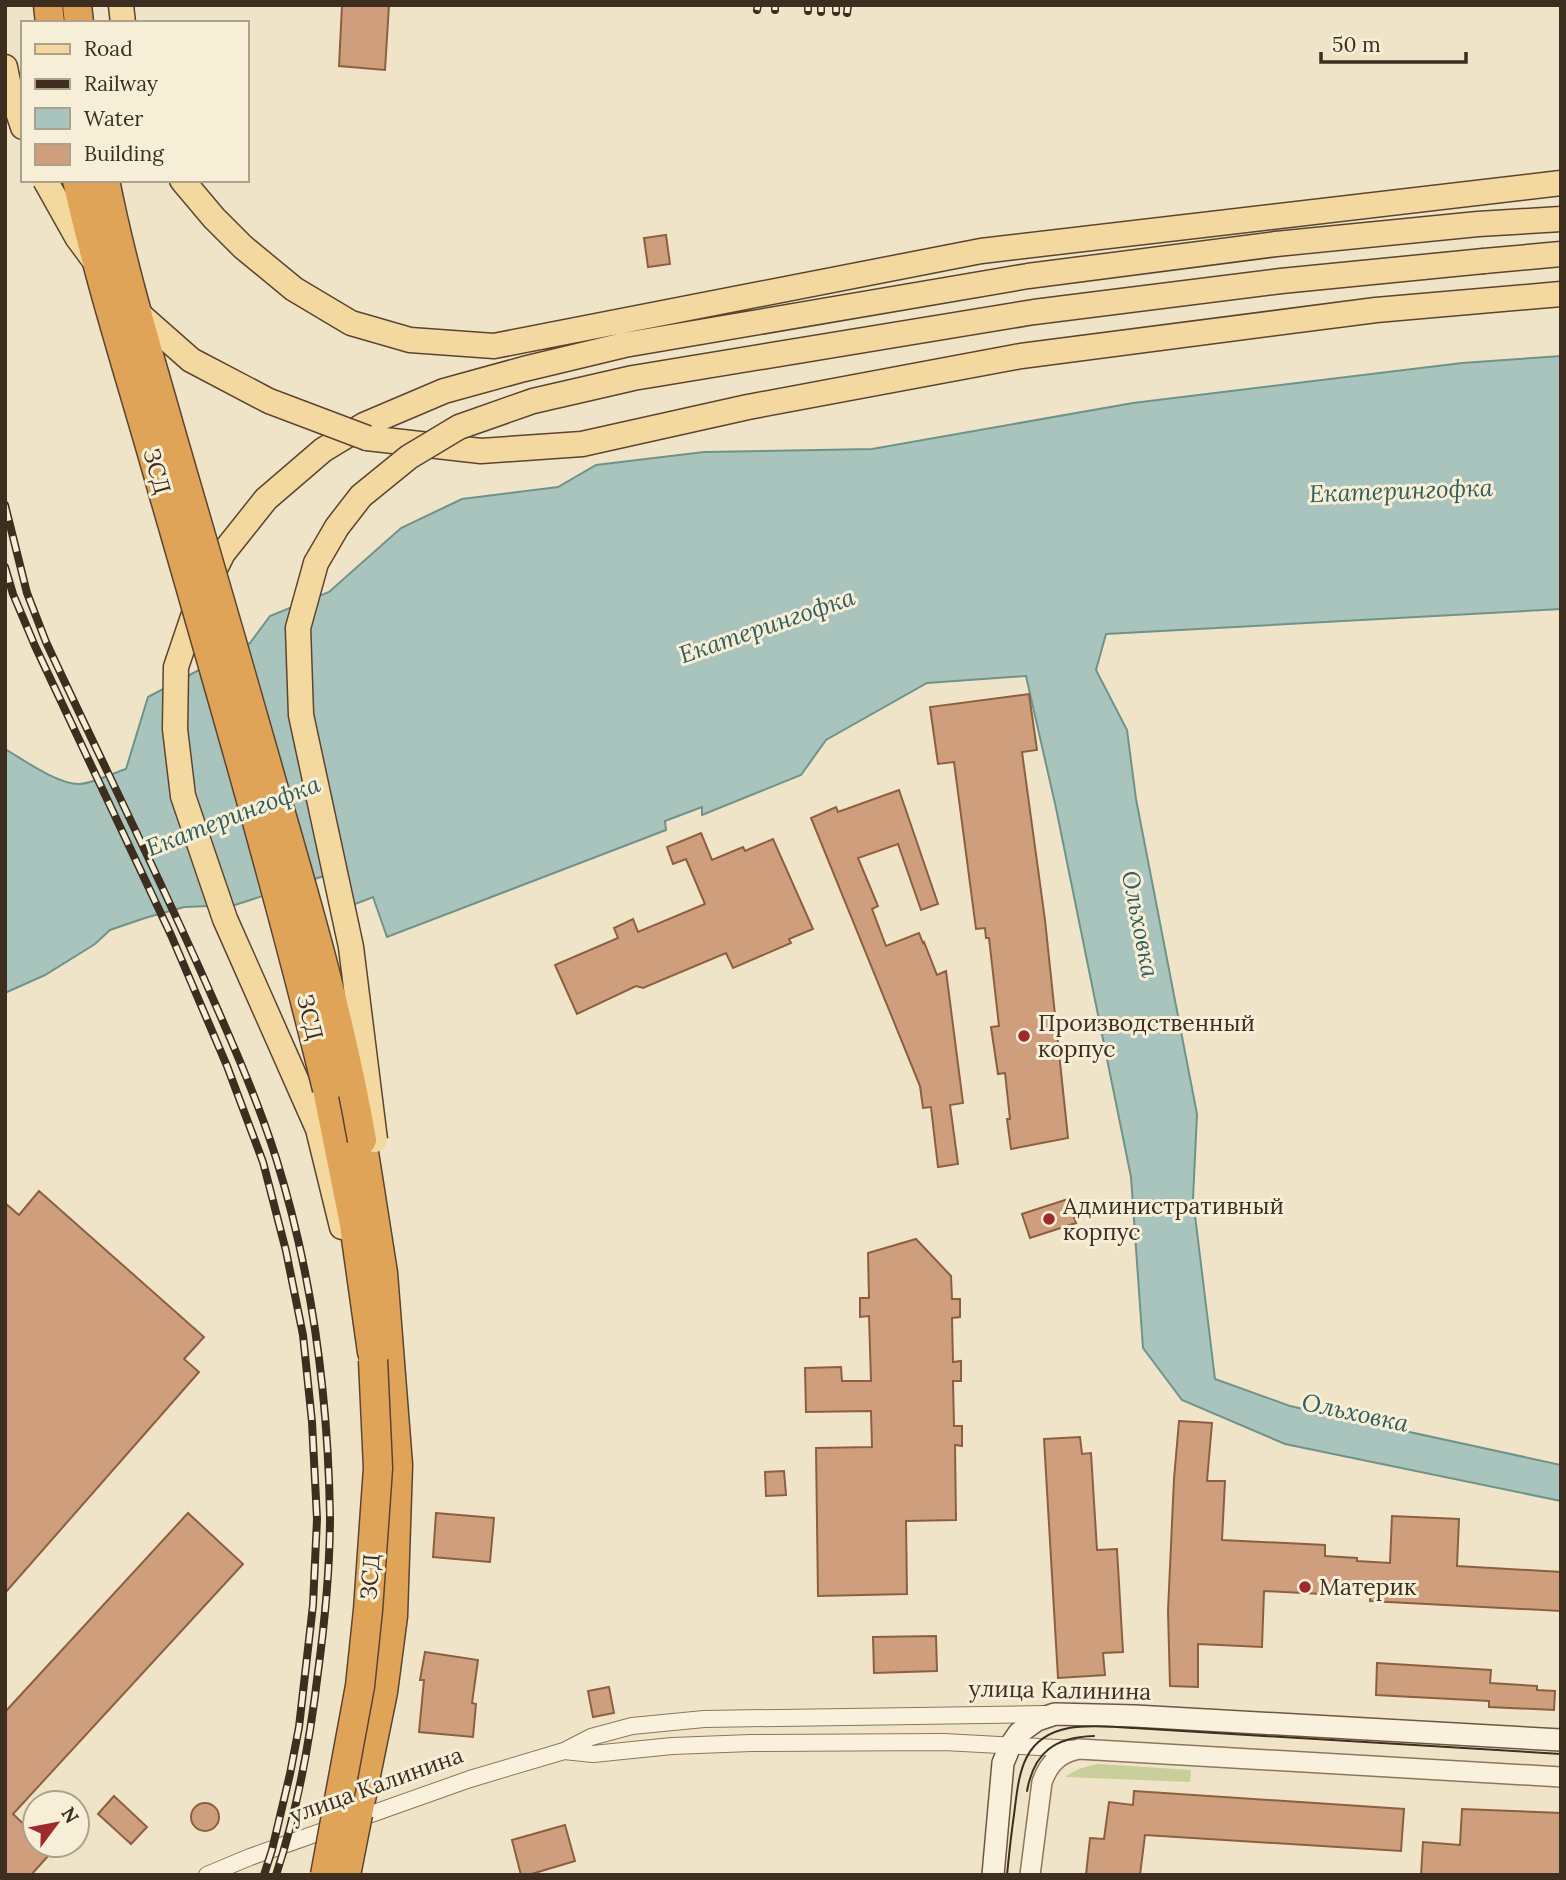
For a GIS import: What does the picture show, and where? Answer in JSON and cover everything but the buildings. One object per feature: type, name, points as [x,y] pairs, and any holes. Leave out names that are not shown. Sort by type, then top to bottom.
[{"type":"highway","name":"ЗСД","points":[[77,182],[114,322],[301,980],[327,1089],[354,1224],[373,1360],[378,1468],[360,1686],[325,1875]]},
{"type":"highway","name":"ЗСД","points":[[105,182],[143,334],[324,969],[352,1080],[383,1273],[398,1465],[393,1616],[381,1704],[346,1875]]},
{"type":"main road","points":[[5,67],[21,121]]},
{"type":"main road","points":[[46,182],[77,237],[127,303],[191,359],[269,401],[367,439],[481,451],[582,443],[748,407],[1021,356],[1376,310],[1561,295]]},
{"type":"main road","points":[[184,182],[243,247],[294,289],[351,323],[410,340],[494,346],[981,251],[1561,183]]},
{"type":"main road","points":[[373,1360],[318,1129],[225,919],[183,796],[175,729],[176,667],[197,604],[223,554],[266,499],[323,450],[364,425],[444,391],[624,345],[1041,274],[1276,244],[1478,224],[1561,219]]},
{"type":"main road","points":[[383,1273],[375,1140],[351,947],[301,715],[298,628],[316,563],[337,527],[361,496],[409,457],[459,427],[533,401],[633,378],[1034,312],[1281,281],[1561,254]]},
{"type":"main road","points":[[993,1875],[1003,1763],[1010,1746],[1025,1727],[1055,1714]]},
{"type":"main road","name":"улица Калинина","points":[[1055,1714],[1135,1716],[1561,1740]]},
{"type":"street","name":"улица Калинина","points":[[207,1875],[250,1857],[470,1779],[565,1751],[591,1737],[632,1726],[749,1718],[1055,1714]]},
{"type":"street","points":[[993,1715],[1025,1727],[1038,1747],[1042,1763],[1030,1875]]},
{"type":"street","name":"улица Калинина","points":[[565,1751],[593,1754],[705,1744],[944,1742],[1561,1777]]},
{"type":"street","name":"улица Калинина","points":[[1042,1782],[1047,1769],[1056,1759],[1079,1749]]},
{"type":"green space","points":[[1099,1764],[1191,1770],[1190,1782],[1065,1777],[1081,1768]]},
{"type":"water","points":[[1561,356],[1561,609],[1106,634],[1096,670],[1127,730],[1136,799],[1197,1114],[1193,1199],[1215,1379],[1290,1406],[1561,1465],[1561,1501],[1285,1444],[1182,1400],[1143,1348],[1131,1177],[1056,808],[1026,676],[927,683],[826,740],[801,775],[702,815],[702,807],[665,821],[666,830],[387,937],[373,897],[350,906],[327,875],[235,905],[184,907],[110,930],[95,944],[45,975],[5,993],[5,749],[41,771],[70,783],[90,782],[126,769],[148,697],[250,643],[270,616],[329,592],[401,528],[462,499],[558,487],[596,465],[704,452],[872,449],[1133,403],[1462,363]]},
{"type":"tram line","points":[[1007,1875],[1018,1786],[1025,1760],[1041,1740],[1069,1728],[1109,1727],[1561,1754]]},
{"type":"tram line","points":[[1027,1791],[1035,1766],[1048,1749],[1068,1740],[1094,1736]]},
{"type":"railway","points":[[757,10],[758,5]]},
{"type":"railway","points":[[775,5],[775,10]]},
{"type":"railway","points":[[808,5],[808,11]]},
{"type":"railway","points":[[821,5],[821,12]]},
{"type":"railway","points":[[836,5],[836,12]]},
{"type":"railway","points":[[847,13],[848,5]]},
{"type":"railway","points":[[5,505],[27,593],[46,642],[187,940],[252,1091],[289,1201],[308,1290],[326,1426],[330,1516],[328,1574],[321,1652],[307,1749],[291,1825],[276,1875]]},
{"type":"railway","points":[[5,567],[13,594],[35,646],[171,935],[227,1066],[263,1162],[286,1251],[303,1335],[312,1422],[317,1519],[313,1605],[299,1727],[264,1875]]},
{"type":"place","name":"Производственный корпус","points":[[1024,1036]]},
{"type":"place","name":"Административный корпус","points":[[1049,1219]]},
{"type":"place","name":"Материк","points":[[1305,1587]]},
{"type":"water label","name":"Екатерингофка","points":[[1401,491]]},
{"type":"water label","name":"Екатерингофка","points":[[767,626]]},
{"type":"water label","name":"Екатерингофка","points":[[233,816]]},
{"type":"water label","name":"Ольховка","points":[[1140,924]]},
{"type":"water label","name":"Ольховка","points":[[1355,1413]]}]
